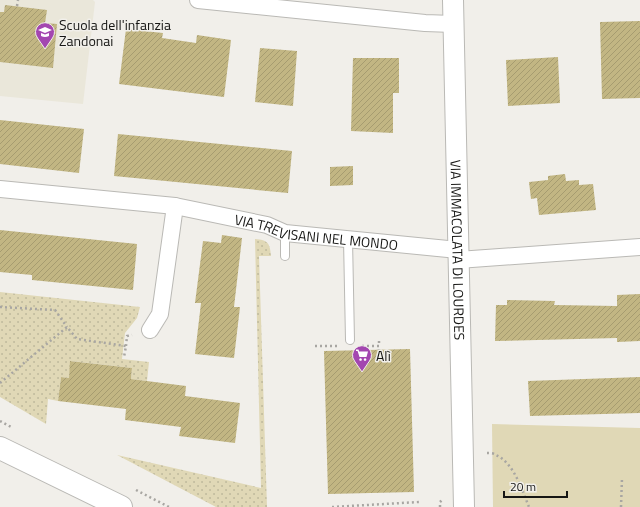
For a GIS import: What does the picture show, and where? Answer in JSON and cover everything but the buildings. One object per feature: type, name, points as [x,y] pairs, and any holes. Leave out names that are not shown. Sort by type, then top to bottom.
[{"type":"main road","points":[[0,448],[121,507]]},
{"type":"street","points":[[198,0],[425,23],[453,24]]},
{"type":"street","name":"VIA IMMACOLATA DI LOURDES","points":[[453,0],[463,505]]},
{"type":"street","name":"VIA TREVISANI NEL MONDO","points":[[0,189],[175,206],[266,224],[285,233],[348,239],[458,255],[640,247]]},
{"type":"street","points":[[150,330],[160,314],[175,206]]},
{"type":"lane","points":[[285,233],[285,256]]},
{"type":"lane","points":[[348,239],[350,340]]},
{"type":"path","points":[[16,6],[18,0]]},
{"type":"path","points":[[0,307],[55,310],[76,339],[126,346],[124,357]]},
{"type":"path","points":[[0,383],[67,327]]},
{"type":"path","points":[[379,341],[379,346]]},
{"type":"path","points":[[487,453],[496,454],[513,471],[529,507]]},
{"type":"path","points":[[620,507],[622,478]]},
{"type":"path","points":[[332,507],[419,502]]},
{"type":"path","points":[[440,502],[440,507]]},
{"type":"shaded area","name":"Scuola dell'infanzia Zandonai","points":[[0,0],[93,0],[95,2],[83,104],[0,96]]},
{"type":"shaded area","points":[[255,239],[263,240],[268,243],[271,256],[259,256],[267,507],[216,507],[117,455],[261,488]]},
{"type":"shaded area","points":[[0,292],[140,307],[137,318],[125,333],[122,359],[149,362],[147,381],[131,379],[132,368],[71,361],[69,378],[61,377],[58,401],[48,399],[46,424],[0,397]]},
{"type":"shaded area","points":[[492,424],[640,428],[640,507],[493,507]]},
{"type":"place","name":"Scuola dell'infanzia Zandonai","points":[[45,49]]},
{"type":"place","name":"Alì","points":[[362,372]]}]
